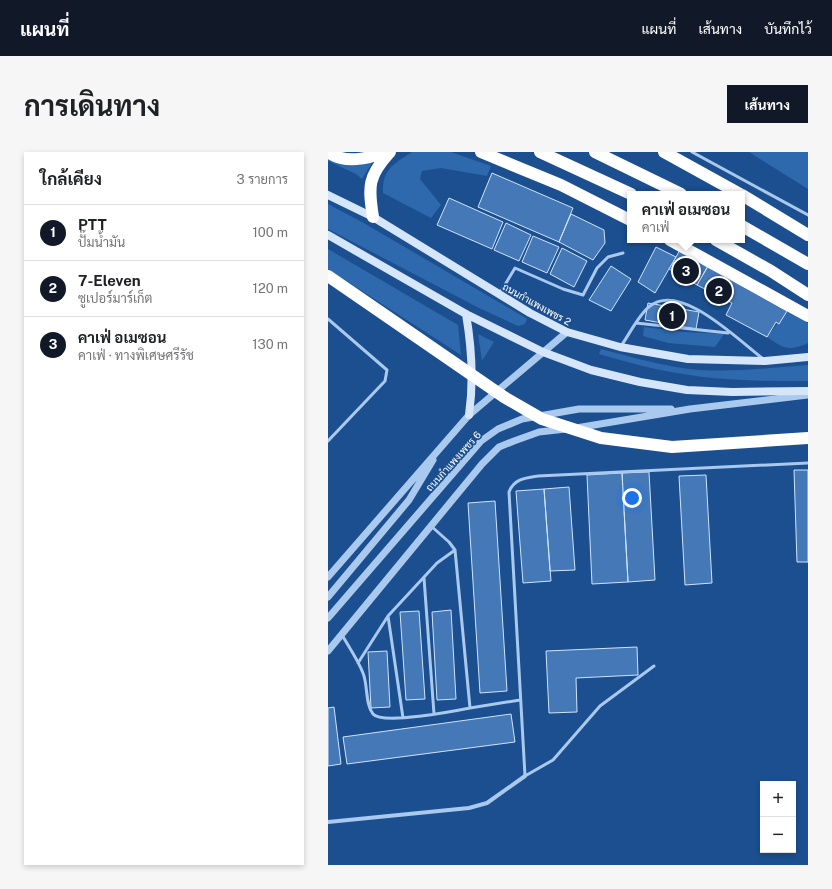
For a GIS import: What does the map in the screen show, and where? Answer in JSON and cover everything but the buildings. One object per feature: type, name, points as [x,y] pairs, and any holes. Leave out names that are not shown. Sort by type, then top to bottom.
[{"type":"highway","points":[[328,152],[334,157],[352,159],[374,157],[385,152]]},
{"type":"highway","points":[[373,218],[369,193],[373,176],[378,165],[390,152]]},
{"type":"highway","points":[[481,152],[561,185],[627,218]]},
{"type":"highway","points":[[540,152],[627,192]]},
{"type":"highway","points":[[595,152],[675,191]]},
{"type":"highway","points":[[664,152],[734,191]]},
{"type":"highway","points":[[745,197],[808,235]]},
{"type":"highway","points":[[745,228],[808,264]]},
{"type":"highway","points":[[675,243],[808,316]]},
{"type":"highway","points":[[721,243],[771,271],[808,295]]},
{"type":"highway","points":[[328,276],[504,397],[542,419],[601,438],[672,447],[808,438]]},
{"type":"main road","name":"ถนนกำแพงเพชร 2","points":[[328,195],[373,218],[499,294],[567,332],[620,347],[688,359],[765,361],[808,357]]},
{"type":"main road","points":[[328,235],[466,314],[543,352],[591,370],[640,382],[687,390],[732,392],[808,391]]},
{"type":"main road","points":[[466,314],[473,363],[473,386],[469,415]]},
{"type":"street","name":"ถนนกำแพงเพชร 6","points":[[328,577],[469,415],[567,332]]},
{"type":"street","name":"ถนนกำแพงเพชร 6","points":[[328,650],[482,464],[499,447],[539,432],[596,425],[690,409],[808,395]]},
{"type":"street","name":"ถนนกำแพงเพชร 6","points":[[328,618],[481,441],[498,429],[522,419],[579,409],[690,409]]},
{"type":"street","points":[[328,597],[409,500],[427,472],[438,450]]},
{"type":"street","points":[[328,822],[469,808],[487,803],[525,776]]},
{"type":"lane","points":[[692,152],[808,215]]},
{"type":"lane","points":[[499,294],[515,268],[563,289],[583,295],[596,268],[608,256],[623,253]]},
{"type":"lane","points":[[620,347],[648,307],[657,301],[670,299],[689,305],[705,314],[765,361]]},
{"type":"lane","points":[[328,319],[387,370],[384,381],[329,436],[328,441]]},
{"type":"lane","points":[[636,324],[729,333]]},
{"type":"lane","points":[[654,666],[600,706],[553,760],[525,776],[509,492],[516,482],[521,479],[545,475],[808,463]]},
{"type":"lane","points":[[431,526],[450,542],[455,550],[470,708]]},
{"type":"lane","points":[[358,662],[388,616],[437,563],[455,550]]},
{"type":"lane","points":[[424,578],[434,714]]},
{"type":"lane","points":[[388,616],[403,718]]},
{"type":"lane","points":[[341,634],[364,674],[370,710],[374,716],[382,718],[403,718],[520,700]]},
{"type":"shaded area","points":[[412,152],[451,152],[491,166],[487,176],[441,168],[422,171],[420,179],[441,205],[431,218],[383,193],[383,185],[390,168]]},
{"type":"shaded area","points":[[749,152],[808,152],[808,189]]},
{"type":"shaded area","points":[[328,159],[372,163],[362,179],[356,174],[328,161]]},
{"type":"shaded area","points":[[328,204],[362,222],[519,314],[527,319],[525,324],[518,326],[479,308],[328,229]]},
{"type":"shaded area","points":[[328,249],[458,325],[461,355],[328,269]]},
{"type":"shaded area","points":[[787,311],[808,323],[808,343],[801,346],[786,348],[767,337]]},
{"type":"shaded area","points":[[644,327],[684,332],[724,334],[715,347],[668,343],[643,336]]},
{"type":"shaded area","points":[[478,334],[494,342],[482,361]]},
{"type":"shaded area","points":[[601,349],[642,360],[698,370],[745,370],[808,365],[808,381],[761,381],[683,374],[630,363],[599,354]]},
{"type":"place","name":"คาเฟ่ อเมซอน","points":[[686,271]]},
{"type":"place","name":"7-Eleven","points":[[719,291]]},
{"type":"place","name":"PTT","points":[[672,316]]}]
